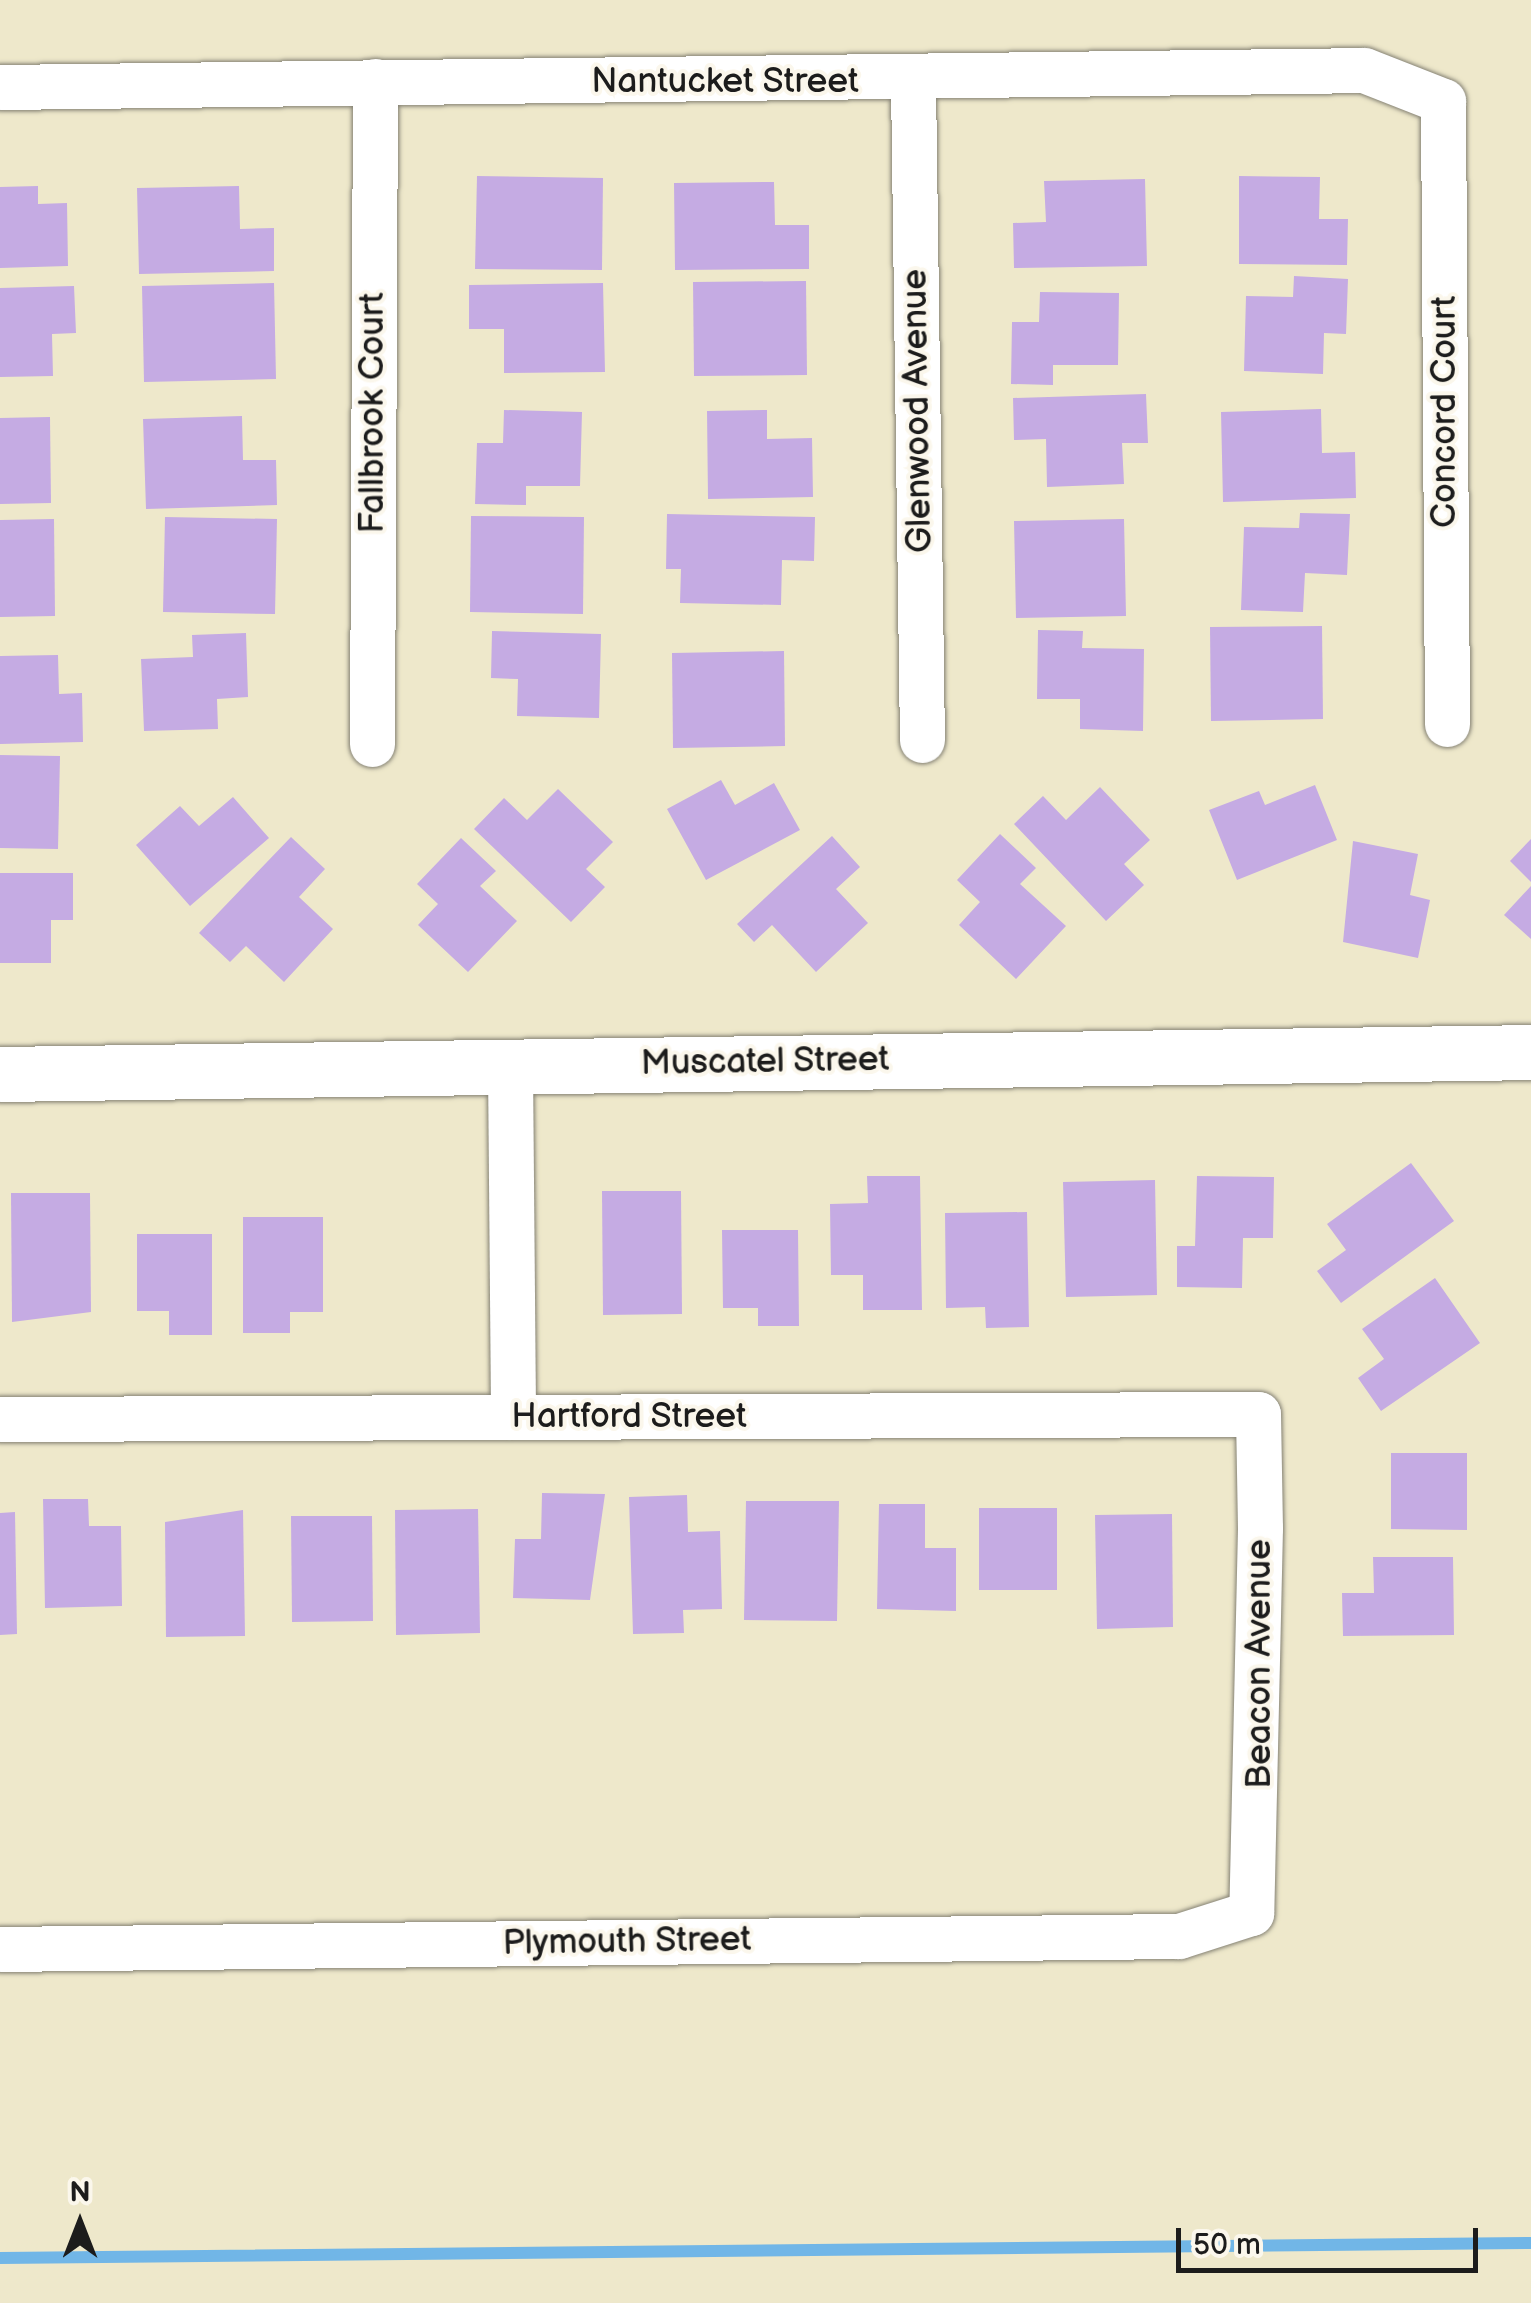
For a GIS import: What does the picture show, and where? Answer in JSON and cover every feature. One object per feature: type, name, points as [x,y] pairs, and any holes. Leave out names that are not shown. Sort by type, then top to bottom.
[{"type":"street","name":"Nantucket Street","points":[[0,87],[374,81],[913,82],[1364,70],[1443,101]]},
{"type":"street","name":"Fallbrook Court","points":[[372,744],[374,81]]},
{"type":"street","name":"Glenwood Avenue","points":[[913,82],[922,740]]},
{"type":"street","name":"Concord Court","points":[[1443,101],[1447,724]]},
{"type":"street","name":"Muscatel Street","points":[[0,1074],[1531,1052]]},
{"type":"street","points":[[510,1066],[513,1417]]},
{"type":"street","name":"Hartford Street","points":[[0,1418],[1258,1414]]},
{"type":"street","name":"Beacon Avenue","points":[[1251,1914],[1260,1833],[1258,1414]]},
{"type":"street","name":"Plymouth Street","points":[[0,1949],[1179,1936],[1251,1914]]},
{"type":"building","points":[[477,176],[603,178],[602,270],[475,269]]},
{"type":"building","points":[[1239,176],[1320,177],[1319,219],[1348,219],[1347,265],[1239,264]]},
{"type":"building","points":[[1145,179],[1147,266],[1014,268],[1013,223],[1046,222],[1044,181]]},
{"type":"building","points":[[774,182],[775,225],[809,225],[809,269],[675,270],[674,183]]},
{"type":"building","points":[[38,186],[38,204],[67,203],[68,266],[0,268],[0,187]]},
{"type":"building","points":[[239,186],[240,229],[274,228],[274,271],[139,274],[137,188]]},
{"type":"building","points":[[1294,276],[1348,279],[1346,334],[1324,333],[1323,374],[1244,371],[1246,296],[1293,297]]},
{"type":"building","points":[[806,281],[807,375],[694,376],[693,282]]},
{"type":"building","points":[[274,283],[276,379],[144,382],[142,286]]},
{"type":"building","points":[[603,283],[605,372],[504,373],[504,329],[469,329],[469,285]]},
{"type":"building","points":[[74,286],[76,333],[52,334],[53,376],[0,377],[0,288]]},
{"type":"building","points":[[1040,292],[1119,293],[1118,365],[1053,365],[1053,385],[1011,384],[1012,322],[1039,322]]},
{"type":"building","points":[[1146,394],[1148,443],[1122,443],[1124,484],[1047,487],[1046,439],[1014,440],[1013,398]]},
{"type":"building","points":[[1321,409],[1322,453],[1355,452],[1356,498],[1223,502],[1221,412]]},
{"type":"building","points":[[504,410],[582,412],[580,486],[526,486],[526,505],[475,504],[477,443],[503,443]]},
{"type":"building","points":[[767,410],[767,439],[812,438],[813,497],[708,499],[707,411]]},
{"type":"building","points":[[242,416],[243,460],[276,460],[277,505],[146,509],[143,419]]},
{"type":"building","points":[[50,417],[51,503],[0,504],[0,418]]},
{"type":"building","points":[[1300,513],[1350,514],[1347,575],[1305,573],[1303,612],[1241,610],[1244,527],[1299,528]]},
{"type":"building","points":[[667,514],[815,517],[814,561],[782,560],[781,605],[680,603],[681,569],[666,569]]},
{"type":"building","points":[[471,516],[584,517],[583,614],[470,612]]},
{"type":"building","points":[[165,517],[277,519],[275,614],[163,612]]},
{"type":"building","points":[[54,519],[55,616],[0,617],[0,520]]},
{"type":"building","points":[[1124,519],[1126,616],[1016,618],[1014,521]]},
{"type":"building","points":[[1322,626],[1323,719],[1211,721],[1210,627]]},
{"type":"building","points":[[1038,630],[1083,631],[1082,648],[1144,649],[1143,731],[1080,729],[1080,699],[1037,699]]},
{"type":"building","points":[[492,631],[601,634],[599,718],[517,716],[518,679],[491,678]]},
{"type":"building","points":[[246,633],[248,697],[217,699],[218,729],[144,731],[141,659],[193,657],[192,635]]},
{"type":"building","points":[[784,651],[785,746],[673,748],[672,653]]},
{"type":"building","points":[[58,655],[59,694],[82,693],[83,742],[0,744],[0,656]]},
{"type":"building","points":[[0,755],[60,756],[58,849],[0,848]]},
{"type":"building","points":[[721,780],[735,805],[774,783],[800,830],[706,880],[667,809]]},
{"type":"building","points":[[1315,785],[1337,840],[1237,880],[1209,810],[1259,791],[1265,805]]},
{"type":"building","points":[[1100,787],[1150,840],[1124,864],[1144,885],[1106,921],[1014,824],[1043,796],[1066,820]]},
{"type":"building","points":[[558,789],[613,842],[586,869],[605,887],[571,922],[474,829],[504,798],[527,820]]},
{"type":"building","points":[[233,797],[269,838],[190,906],[136,845],[180,806],[199,826]]},
{"type":"building","points":[[1000,834],[1036,868],[1020,884],[1066,926],[1016,979],[959,925],[980,902],[957,880]]},
{"type":"building","points":[[832,836],[860,867],[836,889],[868,923],[816,972],[772,925],[754,942],[737,924]]},
{"type":"building","points":[[291,837],[325,869],[299,897],[333,929],[284,982],[246,946],[230,962],[199,933]]},
{"type":"building","points":[[461,838],[496,871],[480,886],[517,921],[468,972],[418,925],[438,904],[417,884]]},
{"type":"building","points":[[1531,839],[1531,882],[1510,861]]},
{"type":"building","points":[[1353,841],[1418,854],[1410,895],[1430,900],[1418,958],[1343,942]]},
{"type":"building","points":[[0,873],[73,873],[73,920],[51,920],[51,963],[0,963]]},
{"type":"building","points":[[1531,886],[1531,939],[1504,915]]},
{"type":"building","points":[[1411,1163],[1454,1221],[1341,1303],[1317,1271],[1346,1250],[1327,1224]]},
{"type":"building","points":[[867,1176],[920,1176],[922,1310],[863,1310],[863,1275],[831,1275],[830,1204],[868,1203]]},
{"type":"building","points":[[1197,1176],[1274,1177],[1273,1238],[1243,1238],[1242,1288],[1177,1287],[1177,1246],[1195,1246]]},
{"type":"building","points":[[1155,1180],[1157,1295],[1066,1297],[1063,1182]]},
{"type":"building","points":[[602,1191],[681,1191],[682,1314],[603,1315]]},
{"type":"building","points":[[11,1193],[90,1193],[91,1312],[12,1322]]},
{"type":"building","points":[[1027,1212],[1029,1327],[986,1328],[985,1307],[946,1308],[945,1213]]},
{"type":"building","points":[[243,1217],[323,1217],[323,1312],[290,1312],[290,1333],[243,1333]]},
{"type":"building","points":[[722,1230],[798,1230],[799,1326],[758,1326],[758,1308],[723,1308]]},
{"type":"building","points":[[137,1234],[212,1234],[212,1335],[169,1335],[169,1311],[137,1311]]},
{"type":"building","points":[[1435,1278],[1480,1343],[1381,1411],[1358,1378],[1384,1359],[1362,1329]]},
{"type":"building","points":[[1391,1453],[1467,1453],[1467,1530],[1391,1529]]},
{"type":"building","points":[[542,1493],[605,1494],[590,1600],[513,1598],[515,1539],[541,1539]]},
{"type":"building","points":[[687,1495],[688,1532],[720,1531],[722,1609],[683,1610],[684,1633],[633,1634],[629,1497]]},
{"type":"building","points":[[43,1499],[88,1499],[89,1526],[121,1526],[122,1606],[45,1608]]},
{"type":"building","points":[[746,1501],[839,1501],[837,1621],[744,1620]]},
{"type":"building","points":[[879,1504],[925,1504],[925,1548],[956,1548],[956,1611],[877,1609]]},
{"type":"building","points":[[979,1508],[1057,1508],[1057,1590],[979,1590]]},
{"type":"building","points":[[478,1509],[480,1633],[396,1635],[395,1510]]},
{"type":"building","points":[[243,1510],[245,1636],[166,1637],[165,1522]]},
{"type":"building","points":[[15,1512],[17,1634],[0,1635],[0,1513]]},
{"type":"building","points":[[1172,1514],[1173,1627],[1097,1629],[1095,1515]]},
{"type":"building","points":[[291,1516],[372,1516],[373,1621],[292,1622]]},
{"type":"building","points":[[1373,1557],[1453,1557],[1454,1635],[1343,1636],[1342,1593],[1374,1593]]},
{"type":"waterway","points":[[0,2258],[1531,2243]]}]
